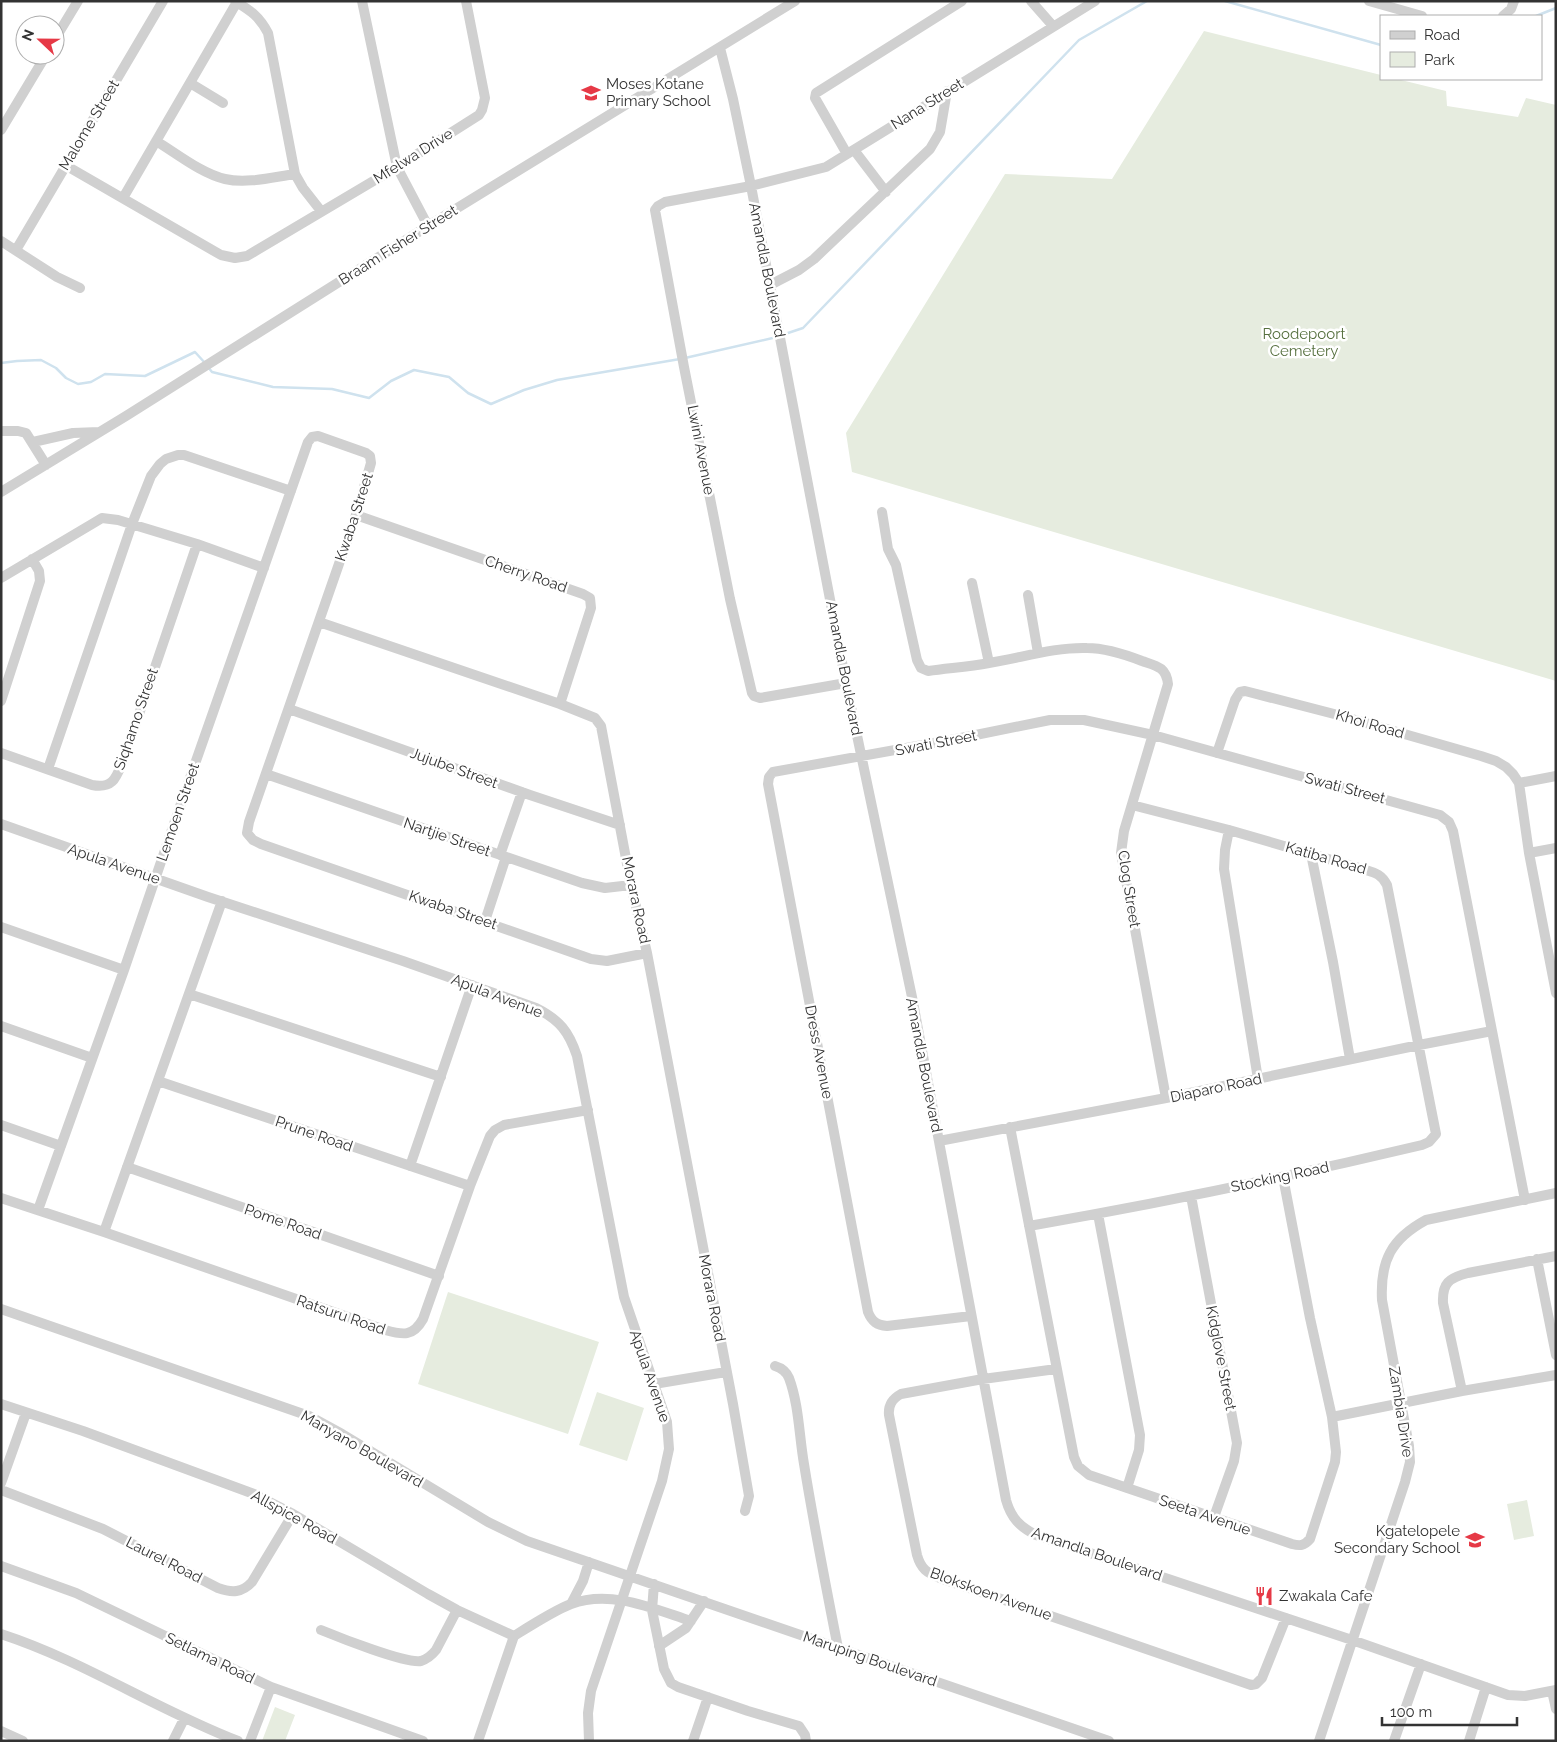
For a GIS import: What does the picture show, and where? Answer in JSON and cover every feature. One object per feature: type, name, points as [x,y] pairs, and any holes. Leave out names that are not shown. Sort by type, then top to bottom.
[{"type":"street","points":[[65,22],[78,1]]},
{"type":"street","name":"Malome Street","points":[[16,250],[163,1]]},
{"type":"street","points":[[362,1],[397,167],[428,226]]},
{"type":"street","name":"Mfelwa Drive","points":[[123,198],[221,255],[235,258],[247,256],[279,239],[479,114],[484,103],[483,89],[466,1]]},
{"type":"street","name":"Braam Fisher Street","points":[[1,492],[428,226],[795,1]]},
{"type":"street","points":[[886,192],[850,152],[816,98],[816,93],[962,1]]},
{"type":"street","points":[[1031,1],[1053,26]]},
{"type":"street","name":"Nana Street","points":[[751,186],[821,169],[1095,1]]},
{"type":"street","points":[[1369,1],[1418,15]]},
{"type":"street","points":[[1504,15],[1511,9],[1514,1]]},
{"type":"street","points":[[65,165],[123,198],[236,2],[253,12],[262,22],[268,33],[295,174],[303,188],[321,211]]},
{"type":"street","name":"Amandla Boulevard","points":[[720,48],[733,99],[751,186],[846,683],[912,997],[1006,1500],[1012,1515],[1022,1527],[1043,1537],[1352,1640],[1486,1687],[1515,1696],[1554,1691]]},
{"type":"street","points":[[1,130],[40,65]]},
{"type":"street","points":[[190,83],[223,103]]},
{"type":"street","points":[[770,284],[799,270],[814,260],[886,192],[934,143],[942,123],[947,91]]},
{"type":"street","points":[[156,141],[198,167],[225,179],[249,180],[295,174]]},
{"type":"street","name":"Lwini Avenue","points":[[751,186],[674,200],[660,204],[656,208],[655,213],[684,367],[732,609],[752,693],[760,698],[846,683]]},
{"type":"street","points":[[1,241],[57,277],[80,288]]},
{"type":"street","points":[[1,431],[26,433],[46,465]]},
{"type":"street","points":[[33,442],[73,433],[100,432]]},
{"type":"street","name":"Lemoen Street","points":[[38,1210],[124,970],[308,442],[312,437],[318,436],[366,453],[370,456],[371,463]]},
{"type":"street","points":[[48,769],[132,524],[151,476],[160,464],[166,459],[178,455],[192,456],[291,491]]},
{"type":"street","name":"Kwaba Street","points":[[371,463],[356,516],[247,827],[247,833],[253,840],[261,844],[597,960],[616,960],[647,953]]},
{"type":"street","points":[[882,512],[888,549],[896,565],[917,660],[921,668],[928,671],[989,663],[1038,653],[1028,595]]},
{"type":"street","name":"Cherry Road","points":[[356,516],[590,598],[591,608],[560,704]]},
{"type":"street","points":[[1,578],[100,519],[113,519],[132,524],[197,544],[264,568]]},
{"type":"street","name":"Siqhamo Street","points":[[1,754],[99,786],[109,785],[116,779],[197,544]]},
{"type":"street","points":[[1,701],[40,581],[39,571],[32,559]]},
{"type":"street","points":[[972,583],[989,663]]},
{"type":"street","name":"Morara Road","points":[[319,622],[560,704],[595,718],[601,726],[631,885],[647,953],[749,1496],[745,1511]]},
{"type":"street","name":"Clog Street","points":[[1038,653],[1088,648],[1114,651],[1161,668],[1167,676],[1168,684],[1122,839],[1121,853],[1166,1098]]},
{"type":"street","name":"Khoi Road","points":[[1217,753],[1235,700],[1240,692],[1245,691],[1338,715],[1496,761],[1506,767],[1519,783]]},
{"type":"street","name":"Jujube Street","points":[[289,709],[620,825]]},
{"type":"street","name":"Swati Street","points":[[861,757],[1057,720],[1084,720],[1153,735],[1434,812],[1446,819],[1453,830],[1525,1200]]},
{"type":"street","name":"Dress Avenue","points":[[861,757],[778,771],[771,774],[768,784],[868,1312],[876,1324],[887,1326],[971,1316]]},
{"type":"street","name":"Nartjie Street","points":[[266,774],[597,887],[612,888],[631,885]]},
{"type":"street","points":[[1556,776],[1519,783],[1530,854],[1551,944],[1556,993]]},
{"type":"street","points":[[485,922],[522,792]]},
{"type":"street","name":"Katiba Road","points":[[1132,805],[1229,830],[1381,876],[1387,885],[1419,1045]]},
{"type":"street","name":"Apula Avenue","points":[[1,824],[536,1008],[551,1017],[569,1035],[577,1056],[624,1296],[667,1422],[669,1449],[662,1481],[591,1691],[588,1713],[589,1741]]},
{"type":"street","points":[[1229,830],[1225,850],[1225,880],[1258,1079]]},
{"type":"street","points":[[1530,854],[1556,848]]},
{"type":"street","points":[[1311,854],[1350,1059]]},
{"type":"street","points":[[104,1232],[222,901]]},
{"type":"street","points":[[1,927],[124,970]]},
{"type":"street","points":[[410,1166],[472,985]]},
{"type":"street","points":[[189,994],[441,1077]]},
{"type":"street","points":[[1,1026],[92,1058]]},
{"type":"street","name":"Diaparo Road","points":[[939,1141],[1166,1098],[1492,1031]]},
{"type":"street","name":"Stocking Road","points":[[1029,1226],[1191,1196],[1422,1145],[1433,1139],[1436,1129],[1419,1045]]},
{"type":"street","name":"Prune Road","points":[[158,1081],[470,1186]]},
{"type":"street","name":"Ratsuru Road","points":[[1,1198],[400,1334],[412,1332],[420,1325],[486,1144],[495,1130],[512,1123],[588,1110]]},
{"type":"street","points":[[1,1125],[61,1146]]},
{"type":"street","name":"Seeta Avenue","points":[[1010,1127],[1056,1369],[1074,1456],[1078,1466],[1089,1475],[1292,1544],[1300,1545],[1310,1539],[1335,1462],[1336,1452],[1332,1417],[1310,1318],[1283,1177]]},
{"type":"street","name":"Pome Road","points":[[127,1167],[439,1276]]},
{"type":"street","name":"Zambia Drive","points":[[1319,1741],[1409,1470],[1410,1446],[1382,1300],[1381,1279],[1388,1256],[1399,1240],[1412,1228],[1426,1220],[1556,1193]]},
{"type":"street","name":"Kidglove Street","points":[[1191,1196],[1237,1443],[1230,1472],[1214,1518]]},
{"type":"street","points":[[1098,1214],[1140,1435],[1139,1450],[1127,1488]]},
{"type":"street","points":[[1462,1391],[1443,1303],[1445,1286],[1456,1276],[1556,1256]]},
{"type":"street","points":[[1537,1259],[1556,1355]]},
{"type":"street","name":"Manyano Boulevard","points":[[1,1309],[309,1416],[499,1529],[527,1541],[630,1576]]},
{"type":"street","points":[[775,1366],[783,1369],[788,1376],[796,1402],[815,1529],[838,1648]]},
{"type":"street","name":"Blokskoen Avenue","points":[[1056,1369],[983,1379],[900,1394],[895,1397],[890,1405],[890,1415],[917,1555],[924,1570],[940,1578],[1251,1686],[1262,1678],[1286,1618]]},
{"type":"street","points":[[654,1384],[726,1372]]},
{"type":"street","points":[[1332,1417],[1462,1391],[1556,1375]]},
{"type":"street","name":"Allspice Road","points":[[1,1404],[239,1487],[293,1514],[458,1610],[514,1636]]},
{"type":"street","points":[[1,1483],[26,1413]]},
{"type":"street","name":"Laurel Road","points":[[1,1490],[102,1529],[218,1588],[231,1592],[242,1590],[252,1582],[293,1514]]},
{"type":"street","points":[[570,1604],[583,1581],[589,1562]]},
{"type":"street","name":"Setlama Road","points":[[1,1566],[76,1593],[271,1687],[424,1741]]},
{"type":"street","name":"Maruping Boulevard","points":[[630,1576],[1109,1741]]},
{"type":"street","points":[[654,1584],[652,1608],[659,1646],[667,1677],[671,1683],[748,1711],[799,1726],[805,1735],[806,1741]]},
{"type":"street","points":[[478,1741],[514,1636],[570,1604],[590,1599],[622,1600],[691,1622]]},
{"type":"street","points":[[659,1646],[686,1628],[704,1601]]},
{"type":"street","points":[[321,1630],[408,1660],[421,1661],[436,1650],[458,1610]]},
{"type":"street","points":[[1,1634],[58,1655],[184,1719],[238,1741]]},
{"type":"street","points":[[1394,1741],[1421,1664]]},
{"type":"street","points":[[250,1741],[271,1687]]},
{"type":"street","points":[[1469,1741],[1486,1687]]},
{"type":"street","points":[[1554,1691],[1556,1709]]},
{"type":"street","points":[[692,1741],[708,1697]]},
{"type":"street","points":[[174,1741],[184,1719]]},
{"type":"street","points":[[1,1732],[23,1741]]},
{"type":"green space","name":"Roodepoort Cemetery","points":[[1204,31],[1380,75],[1380,80],[1401,80],[1446,91],[1447,106],[1518,117],[1526,98],[1556,105],[1556,681],[852,472],[846,433],[1005,174],[1112,179]]},
{"type":"green space","points":[[448,1292],[599,1342],[568,1434],[418,1384]]},
{"type":"green space","points":[[597,1392],[644,1408],[627,1461],[579,1445]]},
{"type":"green space","points":[[1527,1500],[1534,1536],[1514,1540],[1507,1504]]},
{"type":"green space","points":[[275,1707],[295,1715],[285,1741],[262,1741]]},
{"type":"waterway","points":[[782,335],[803,328],[1079,40],[1147,1]]},
{"type":"waterway","points":[[1225,1],[1380,45]]},
{"type":"waterway","points":[[1538,15],[1556,8]]},
{"type":"waterway","points":[[685,358],[777,337]]},
{"type":"waterway","points":[[1,363],[41,360],[78,384],[91,382],[105,374],[145,376],[195,352],[205,363]]},
{"type":"waterway","points":[[208,367],[212,372],[273,387],[332,389],[369,398],[391,381],[414,370],[449,377],[468,393],[491,404],[524,390],[557,380],[680,359]]},
{"type":"place","name":"Moses Kotane Primary School","points":[[591,93]]},
{"type":"place","name":"Kgatelopele Secondary School","points":[[1475,1540]]},
{"type":"place","name":"Zwakala Cafe","points":[[1264,1596]]}]
